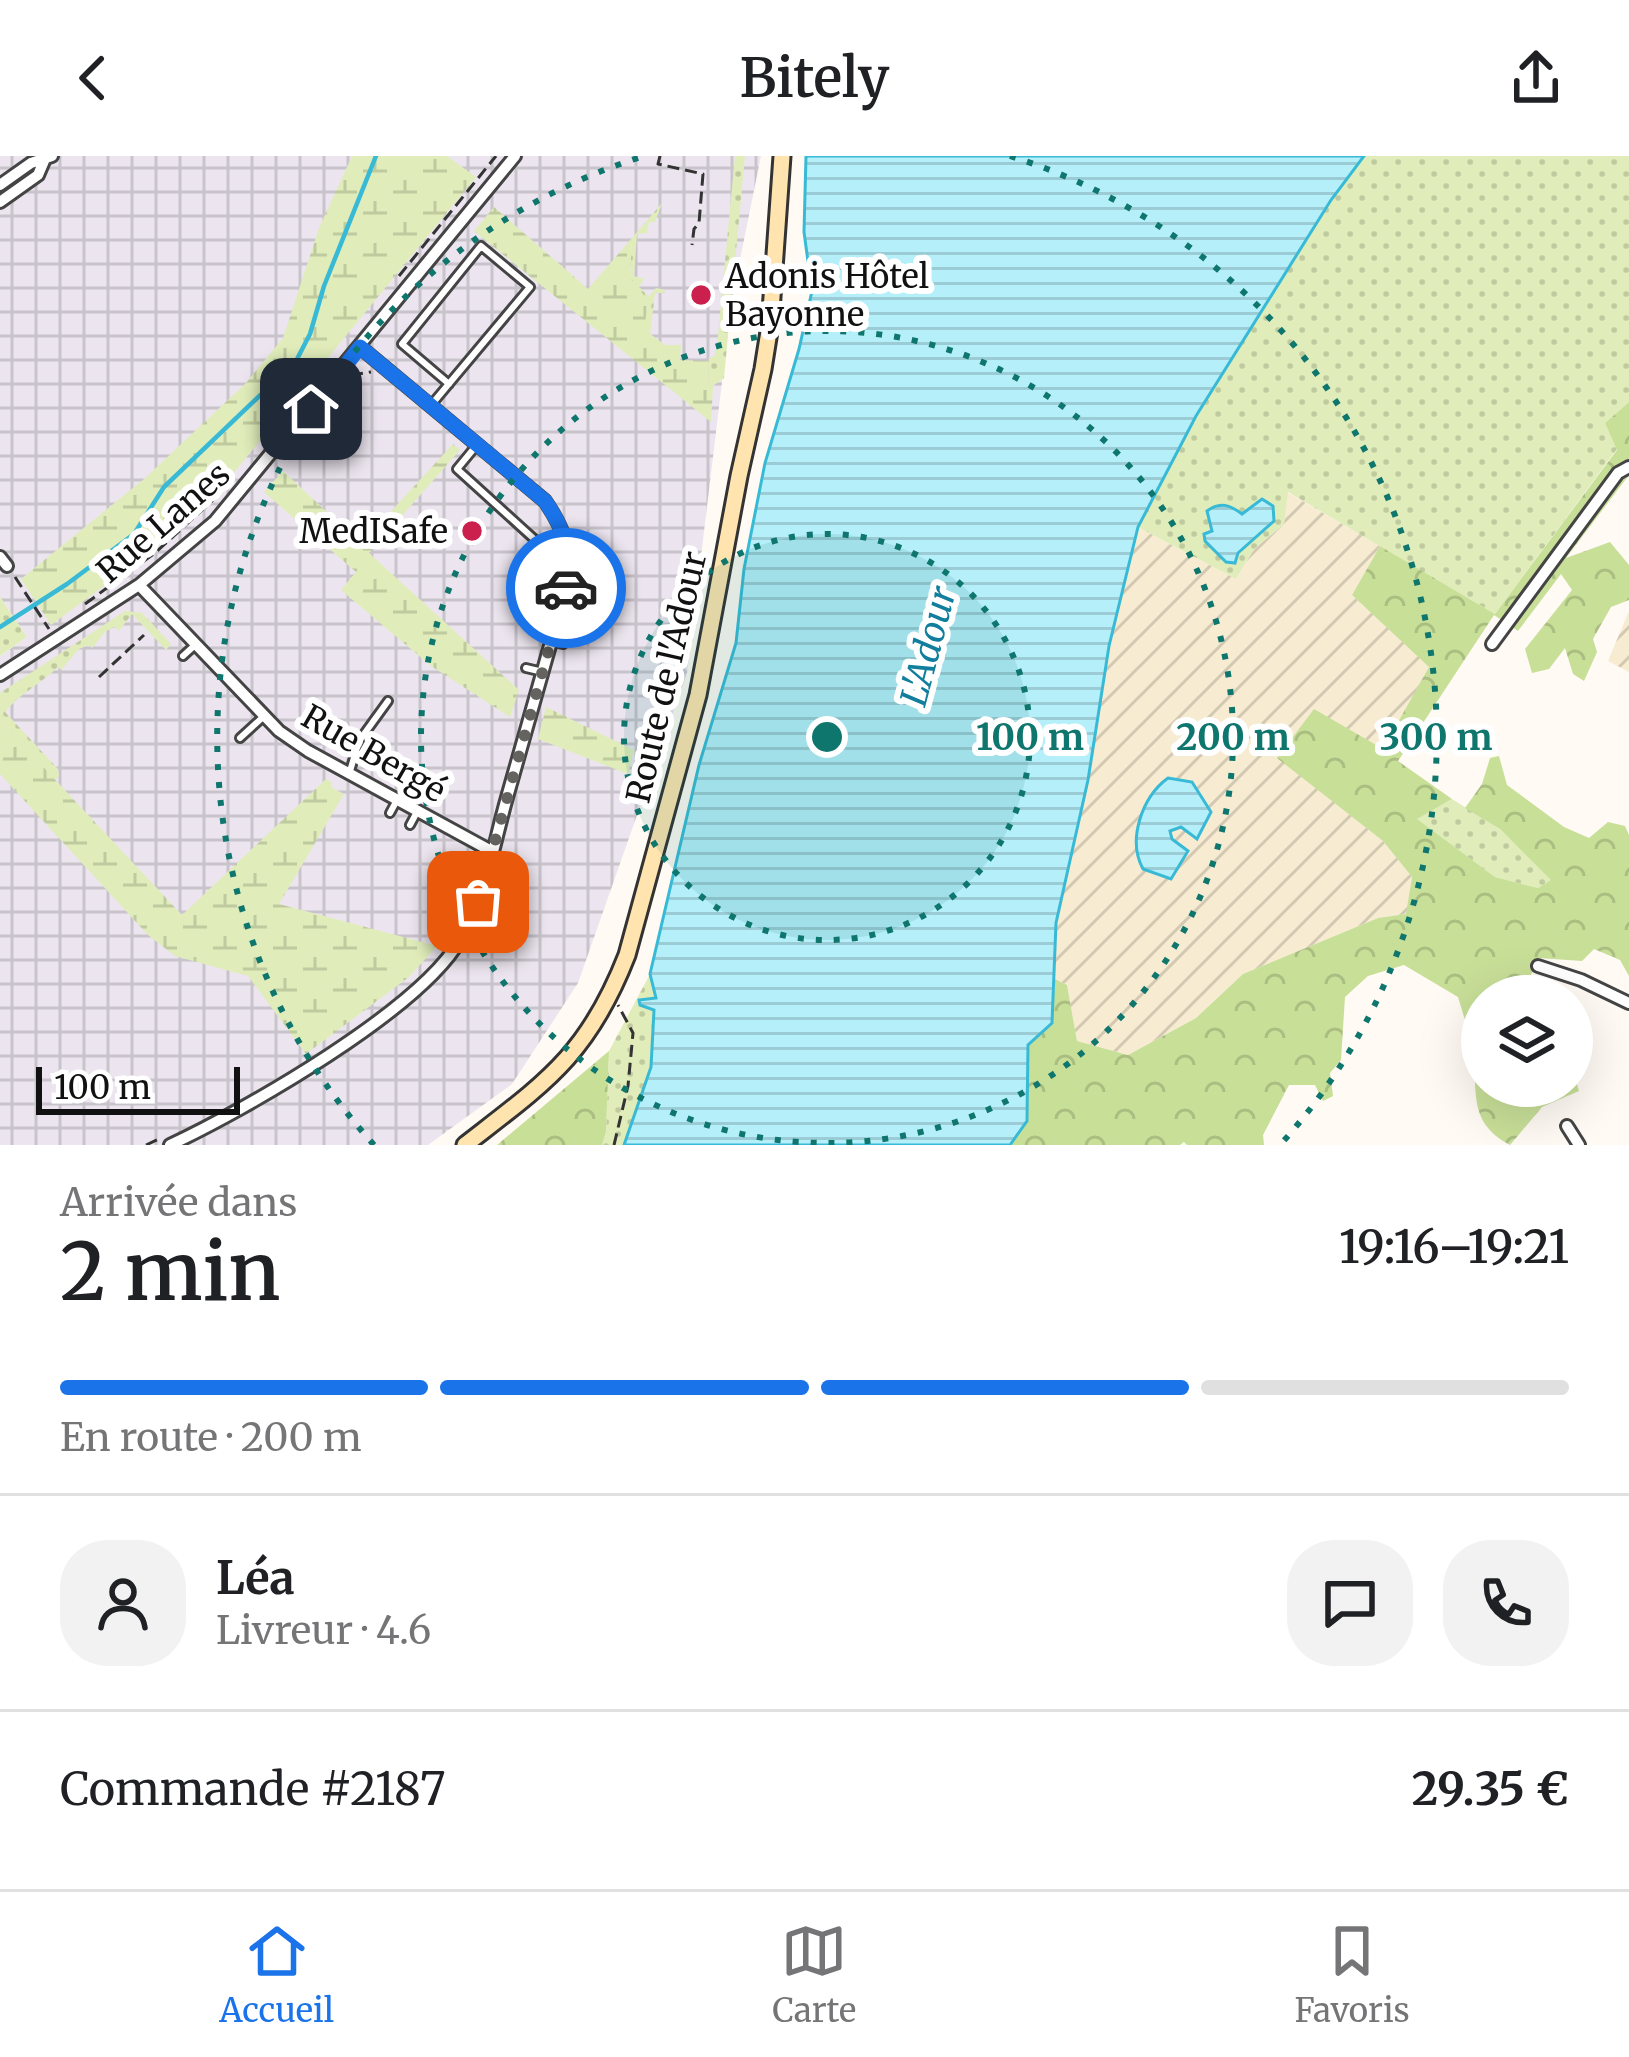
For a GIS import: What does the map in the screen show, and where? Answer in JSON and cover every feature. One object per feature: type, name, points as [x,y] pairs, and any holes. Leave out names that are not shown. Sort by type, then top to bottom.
[{"type":"main road","name":"Route de l'Adour","points":[[464,1145],[557,1071],[594,1027],[612,993],[645,894],[698,695],[770,325],[782,156]]},
{"type":"street","name":"Rue Lanes","points":[[0,675],[139,585],[215,521],[515,156]]},
{"type":"street","points":[[0,185],[31,163],[48,159]]},
{"type":"street","points":[[0,201],[38,175],[48,159]]},
{"type":"street","points":[[168,1140],[226,1119],[292,1078],[386,1013],[431,976],[460,941],[493,852],[499,804],[557,642],[570,562],[561,524],[545,501],[360,347]]},
{"type":"street","points":[[1492,644],[1618,473],[1629,467]]},
{"type":"street","name":"Rue Bergé","points":[[139,585],[194,646],[240,685],[260,715],[308,752],[493,852]]},
{"type":"street","points":[[1538,966],[1629,1003]]},
{"type":"street","points":[[1568,1126],[1579,1145]]},
{"type":"lane","points":[[431,405],[449,384],[530,287],[481,246],[402,344],[449,384]]},
{"type":"lane","points":[[478,444],[457,469],[544,548]]},
{"type":"lane","points":[[183,656],[194,646]]},
{"type":"lane","points":[[526,668],[543,672]]},
{"type":"lane","points":[[240,738],[268,701]]},
{"type":"lane","points":[[348,774],[357,748],[388,701]]},
{"type":"lane","points":[[324,729],[357,748]]},
{"type":"lane","points":[[390,813],[397,800]]},
{"type":"lane","points":[[410,825],[418,810]]},
{"type":"path","points":[[389,288],[496,156]]},
{"type":"path","points":[[661,156],[658,164],[704,174],[692,245]]},
{"type":"path","points":[[345,366],[352,376],[365,371],[379,376]]},
{"type":"path","points":[[85,604],[154,553],[232,480]]},
{"type":"path","points":[[6,565],[47,627]]},
{"type":"path","points":[[99,677],[144,634]]},
{"type":"path","points":[[612,993],[633,1033],[628,1086],[614,1145]]},
{"type":"path","points":[[146,1145],[168,1140]]},
{"type":"shaded area","points":[[0,156],[761,156],[732,299],[687,673],[578,983],[512,1084],[428,1145],[0,1145],[0,656],[27,637],[0,597]]},
{"type":"shaded area","points":[[1287,492],[1380,546],[1352,595],[1430,667],[1383,749],[1277,757],[1383,841],[1412,877],[1407,914],[1378,918],[1243,974],[1196,1018],[1128,1055],[1077,1041],[1067,985],[1055,979],[1056,923],[1088,780],[1109,646],[1138,527],[1236,579],[1254,549],[1284,524]]},
{"type":"shaded area","points":[[1629,611],[1629,672],[1608,661]]},
{"type":"green space","points":[[352,156],[447,156],[476,177],[219,491],[153,550],[51,625],[21,579],[144,479],[246,383],[283,338],[319,228]]},
{"type":"green space","points":[[735,156],[745,156],[724,378],[713,386],[708,385],[709,357],[714,357],[717,346]]},
{"type":"green space","points":[[1364,156],[1629,156],[1629,402],[1605,423],[1617,449],[1495,614],[1288,492],[1284,524],[1254,549],[1236,579],[1138,527],[1243,337]]},
{"type":"green space","points":[[662,203],[647,233],[637,234],[634,276],[644,279],[639,287],[649,296],[656,288],[665,290],[655,293],[650,335],[645,330],[647,300],[630,278],[632,238]]},
{"type":"green space","points":[[494,207],[588,289],[632,238],[630,278],[647,299],[645,330],[665,345],[681,345],[680,360],[709,361],[711,422],[474,231]]},
{"type":"green space","points":[[1629,402],[1629,475],[1566,558],[1610,542],[1629,565],[1629,600],[1611,607],[1593,639],[1597,652],[1584,681],[1573,674],[1565,648],[1549,669],[1532,673],[1525,649],[1572,590],[1561,574],[1518,631],[1494,615],[1398,761],[1452,799],[1417,819],[1495,877],[1538,888],[1551,880],[1500,829],[1465,808],[1482,784],[1490,758],[1499,756],[1507,785],[1564,827],[1589,838],[1608,822],[1625,826],[1629,835],[1629,976],[1620,960],[1594,949],[1582,961],[1539,958],[1531,975],[1461,975],[1461,1008],[1458,997],[1404,965],[1368,976],[1345,997],[1341,1060],[1330,1073],[1333,1096],[1323,1101],[1315,1085],[1289,1085],[1263,1135],[1264,1145],[1010,1145],[1027,1121],[1028,1045],[1052,1023],[1055,979],[1067,985],[1077,1041],[1128,1055],[1196,1018],[1243,974],[1378,918],[1406,914],[1412,877],[1383,841],[1277,758],[1314,709],[1383,749],[1429,667],[1352,595],[1380,546],[1495,614],[1617,450],[1605,423]]},
{"type":"green space","points":[[453,444],[460,450],[369,553],[519,690],[510,717],[431,666],[341,590],[356,572],[264,492],[283,471],[361,544]]},
{"type":"green space","points":[[0,597],[27,637],[0,656]]},
{"type":"green space","points":[[125,611],[142,613],[171,644],[166,650],[132,614],[119,631],[115,627],[106,631],[92,648],[79,649],[61,670],[58,667],[5,712],[58,769],[55,780],[0,721],[0,693]]},
{"type":"green space","points":[[546,707],[634,750],[628,774],[538,739]]},
{"type":"green space","points":[[0,721],[182,915],[326,779],[332,782],[331,787],[344,794],[279,904],[437,946],[409,977],[306,1054],[248,976],[175,956],[148,935],[0,774]]},
{"type":"green space","points":[[1452,799],[1500,829],[1552,880],[1538,888],[1495,877],[1416,819]]},
{"type":"green space","points":[[650,974],[656,998],[640,1000],[640,1005],[654,1010],[651,1067],[624,1145],[602,1145],[609,1051]]},
{"type":"green space","points":[[609,1051],[602,1145],[497,1145]]},
{"type":"green space","points":[[1478,1107],[1542,1107],[1510,1145],[1481,1117]]},
{"type":"water","name":"L'Adour","points":[[806,156],[1364,156],[1331,200],[1196,416],[1138,527],[1109,646],[1088,780],[1056,923],[1052,1023],[1028,1045],[1027,1121],[1010,1145],[624,1145],[651,1067],[654,1010],[640,1005],[639,1000],[656,998],[650,974],[699,765],[736,643],[744,569],[765,463],[812,291],[804,232]]},
{"type":"water","points":[[1262,499],[1273,506],[1274,521],[1238,553],[1235,563],[1226,562],[1205,541],[1204,534],[1212,531],[1207,511],[1225,505],[1242,514]]},
{"type":"water","points":[[1168,778],[1192,782],[1211,812],[1197,839],[1181,827],[1170,831],[1172,839],[1188,851],[1171,879],[1143,869],[1136,845],[1144,807]]},
{"type":"waterway","points":[[0,627],[134,534],[164,487],[296,361],[376,156]]},
{"type":"way so far","points":[[478,902],[566,588]]},
{"type":"place","name":"Adonis Hôtel Bayonne","points":[[701,295]]},
{"type":"place","name":"MedISafe","points":[[472,531]]},
{"type":"route","points":[[311,409],[360,347],[545,501],[561,524],[569,550],[566,588]]}]
